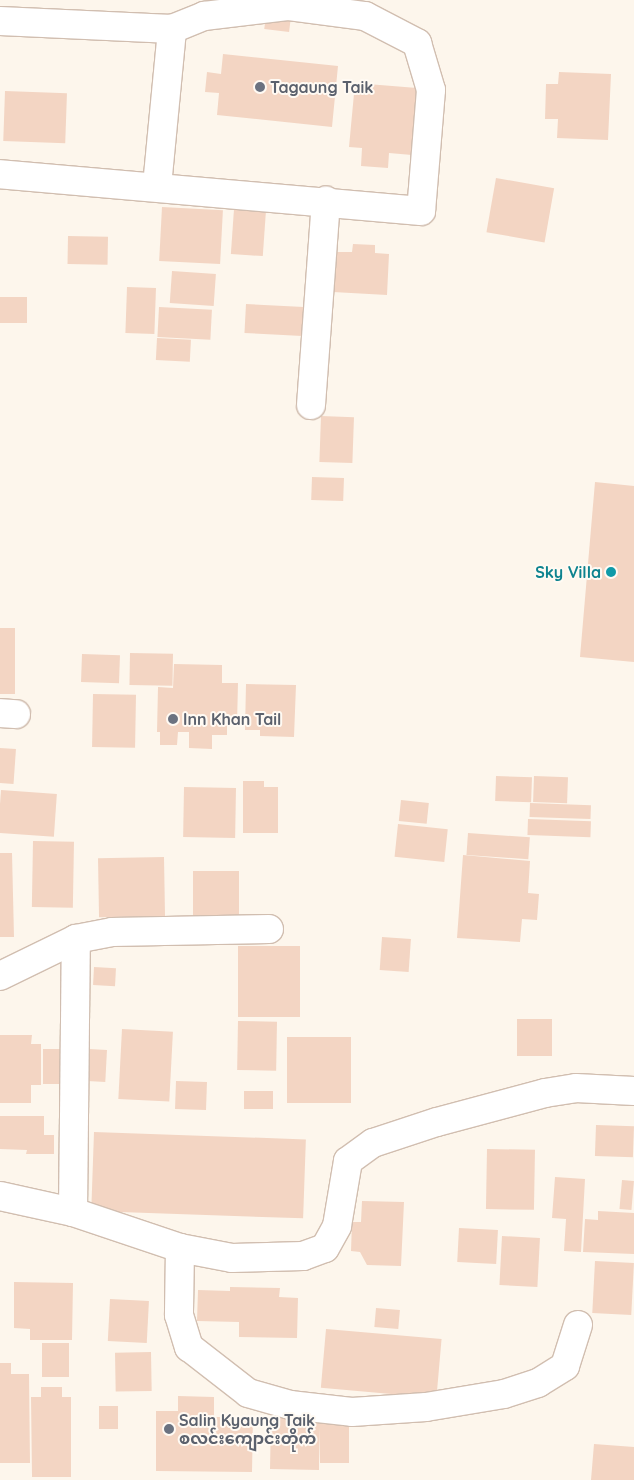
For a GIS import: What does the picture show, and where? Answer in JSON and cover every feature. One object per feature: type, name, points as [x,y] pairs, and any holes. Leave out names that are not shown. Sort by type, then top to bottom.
[{"type":"street","points":[[0,21],[172,28],[204,16],[289,6],[365,16],[417,43],[431,90],[421,211],[326,200],[0,174]]},
{"type":"street","points":[[157,186],[172,28]]},
{"type":"street","points":[[311,405],[326,200]]},
{"type":"street","points":[[0,976],[76,939],[121,931],[269,929]]},
{"type":"street","points":[[73,1212],[76,939]]},
{"type":"street","points":[[0,1196],[73,1212],[179,1272],[232,1258],[303,1256],[325,1248],[337,1226],[348,1161],[373,1143],[437,1122],[545,1093],[576,1088],[634,1091]]},
{"type":"street","points":[[179,1272],[181,1329],[189,1347],[248,1393],[290,1405],[352,1412],[436,1405],[504,1394],[538,1383],[565,1366],[574,1344],[578,1325]]},
{"type":"building","points":[[266,15],[291,18],[289,32],[264,29]]},
{"type":"building","points":[[223,54],[338,66],[332,127],[217,115],[219,93],[205,92],[207,72],[221,74]]},
{"type":"building","points":[[559,72],[611,74],[608,140],[557,138],[558,119],[545,119],[546,84],[558,84]]},
{"type":"building","points":[[355,83],[417,88],[412,155],[389,153],[388,168],[361,166],[362,148],[349,147]]},
{"type":"building","points":[[5,91],[67,93],[65,143],[3,141]]},
{"type":"building","points":[[496,178],[554,188],[545,242],[486,232]]},
{"type":"building","points":[[162,207],[223,210],[220,264],[159,261]]},
{"type":"building","points":[[234,209],[266,211],[263,256],[231,254]]},
{"type":"building","points":[[68,236],[108,237],[108,265],[68,264]]},
{"type":"building","points":[[353,244],[375,245],[375,253],[389,254],[387,295],[333,292],[335,252],[352,252]]},
{"type":"building","points":[[172,271],[216,274],[214,306],[170,303]]},
{"type":"building","points":[[127,287],[156,288],[154,334],[125,333]]},
{"type":"building","points":[[0,297],[27,297],[27,323],[0,323]]},
{"type":"building","points":[[246,304],[304,307],[302,336],[244,333]]},
{"type":"building","points":[[159,307],[212,310],[210,340],[157,337]]},
{"type":"building","points":[[157,338],[191,340],[190,362],[156,360]]},
{"type":"building","points":[[321,416],[354,417],[352,463],[319,462]]},
{"type":"building","points":[[312,477],[344,478],[343,501],[311,500]]},
{"type":"building","name":"Sky Villa","points":[[595,482],[634,486],[634,662],[580,657]]},
{"type":"building","points":[[0,628],[15,628],[15,694],[0,694]]},
{"type":"building","points":[[130,653],[173,654],[172,686],[129,685]]},
{"type":"building","points":[[82,654],[120,655],[119,683],[81,682]]},
{"type":"building","points":[[174,664],[222,665],[222,683],[238,683],[237,725],[227,724],[227,735],[212,735],[212,749],[189,748],[189,732],[178,732],[177,745],[160,745],[160,732],[157,732],[158,687],[173,688]]},
{"type":"building","points":[[246,684],[296,685],[294,737],[260,736],[260,730],[245,730]]},
{"type":"building","points":[[93,694],[136,695],[135,748],[92,747]]},
{"type":"building","points":[[0,748],[16,749],[14,784],[0,783]]},
{"type":"building","points":[[496,776],[532,777],[531,802],[495,801]]},
{"type":"building","points":[[534,776],[568,777],[567,803],[533,802]]},
{"type":"building","points":[[243,781],[264,781],[264,787],[278,787],[278,833],[243,833]]},
{"type":"building","points":[[184,787],[236,788],[235,838],[183,837]]},
{"type":"building","points":[[1,790],[57,794],[54,837],[0,833]]},
{"type":"building","points":[[401,800],[429,803],[427,824],[399,821]]},
{"type":"building","points":[[530,803],[591,805],[590,819],[530,817]]},
{"type":"building","points":[[528,819],[591,821],[590,837],[527,835]]},
{"type":"building","points":[[398,824],[448,829],[444,862],[395,857]]},
{"type":"building","points":[[468,833],[530,837],[528,859],[466,855]]},
{"type":"building","points":[[33,841],[74,842],[73,908],[32,907]]},
{"type":"building","points":[[0,853],[12,853],[14,937],[0,937]]},
{"type":"building","points":[[463,855],[530,861],[528,893],[539,894],[537,920],[522,919],[520,942],[457,938]]},
{"type":"building","points":[[164,857],[165,916],[99,917],[98,858]]},
{"type":"building","points":[[193,871],[239,871],[239,915],[224,915],[224,923],[193,923]]},
{"type":"building","points":[[382,937],[411,939],[409,972],[380,970]]},
{"type":"building","points":[[238,946],[300,946],[300,1017],[238,1017]]},
{"type":"building","points":[[94,967],[116,968],[115,986],[93,985]]},
{"type":"building","points":[[517,1019],[552,1019],[552,1056],[517,1056]]},
{"type":"building","points":[[238,1021],[277,1022],[276,1071],[237,1070]]},
{"type":"building","points":[[122,1029],[173,1032],[169,1102],[118,1099]]},
{"type":"building","points":[[0,1035],[32,1035],[31,1044],[41,1044],[41,1085],[31,1085],[31,1103],[0,1103]]},
{"type":"building","points":[[287,1037],[351,1037],[351,1103],[287,1103]]},
{"type":"building","points":[[43,1049],[64,1049],[64,1084],[43,1084]]},
{"type":"building","points":[[89,1049],[107,1050],[105,1082],[87,1081]]},
{"type":"building","points":[[176,1081],[207,1082],[206,1110],[175,1109]]},
{"type":"building","points":[[244,1091],[273,1091],[273,1109],[244,1109]]},
{"type":"building","points":[[0,1116],[44,1116],[44,1135],[54,1135],[54,1154],[26,1154],[27,1150],[0,1149]]},
{"type":"building","points":[[596,1125],[634,1126],[633,1157],[595,1156]]},
{"type":"building","points":[[94,1132],[306,1139],[303,1218],[91,1211]]},
{"type":"building","points":[[487,1149],[535,1150],[534,1210],[486,1209]]},
{"type":"building","points":[[555,1177],[585,1179],[581,1252],[564,1251],[566,1219],[552,1218]]},
{"type":"building","points":[[622,1180],[634,1181],[631,1210],[619,1209]]},
{"type":"building","points":[[362,1201],[404,1202],[401,1266],[367,1265],[360,1252],[351,1251],[352,1222],[361,1222]]},
{"type":"building","points":[[598,1211],[634,1213],[634,1254],[583,1252],[585,1219],[598,1220]]},
{"type":"building","points":[[459,1228],[498,1230],[496,1264],[457,1262]]},
{"type":"building","points":[[502,1236],[540,1238],[537,1287],[499,1285]]},
{"type":"building","points":[[595,1261],[634,1263],[631,1315],[592,1313]]},
{"type":"building","points":[[14,1282],[73,1283],[72,1340],[30,1340],[30,1329],[14,1328]]},
{"type":"building","points":[[230,1287],[280,1288],[279,1297],[298,1298],[297,1338],[239,1337],[239,1322],[197,1321],[198,1290],[230,1291]]},
{"type":"building","points":[[110,1299],[149,1301],[147,1343],[108,1341]]},
{"type":"building","points":[[376,1308],[400,1310],[398,1329],[374,1327]]},
{"type":"building","points":[[326,1329],[442,1339],[436,1398],[321,1388]]},
{"type":"building","points":[[42,1343],[69,1343],[69,1377],[42,1377]]},
{"type":"building","points":[[151,1352],[152,1391],[116,1392],[115,1353]]},
{"type":"building","points":[[0,1363],[11,1363],[11,1374],[29,1374],[30,1463],[0,1463]]},
{"type":"building","points":[[41,1387],[62,1387],[62,1397],[71,1397],[71,1477],[32,1477],[31,1397],[41,1397]]},
{"type":"building","points":[[178,1396],[214,1397],[214,1417],[253,1417],[252,1472],[156,1471],[156,1411],[178,1411]]},
{"type":"building","points":[[99,1406],[118,1406],[118,1429],[99,1429]]},
{"type":"building","points":[[271,1416],[319,1416],[319,1423],[349,1423],[349,1463],[320,1463],[319,1427],[319,1470],[270,1469]]},
{"type":"building","points":[[594,1444],[634,1447],[634,1480],[591,1480]]},
{"type":"place","name":"Tagaung Taik","points":[[260,87]]},
{"type":"place","name":"Sky Villa","points":[[611,572]]},
{"type":"place","name":"Inn Khan Tail","points":[[173,719]]},
{"type":"place","name":"Salin Kyaung Taik စလင်းကျောင်းတိုက်","points":[[169,1429]]}]
